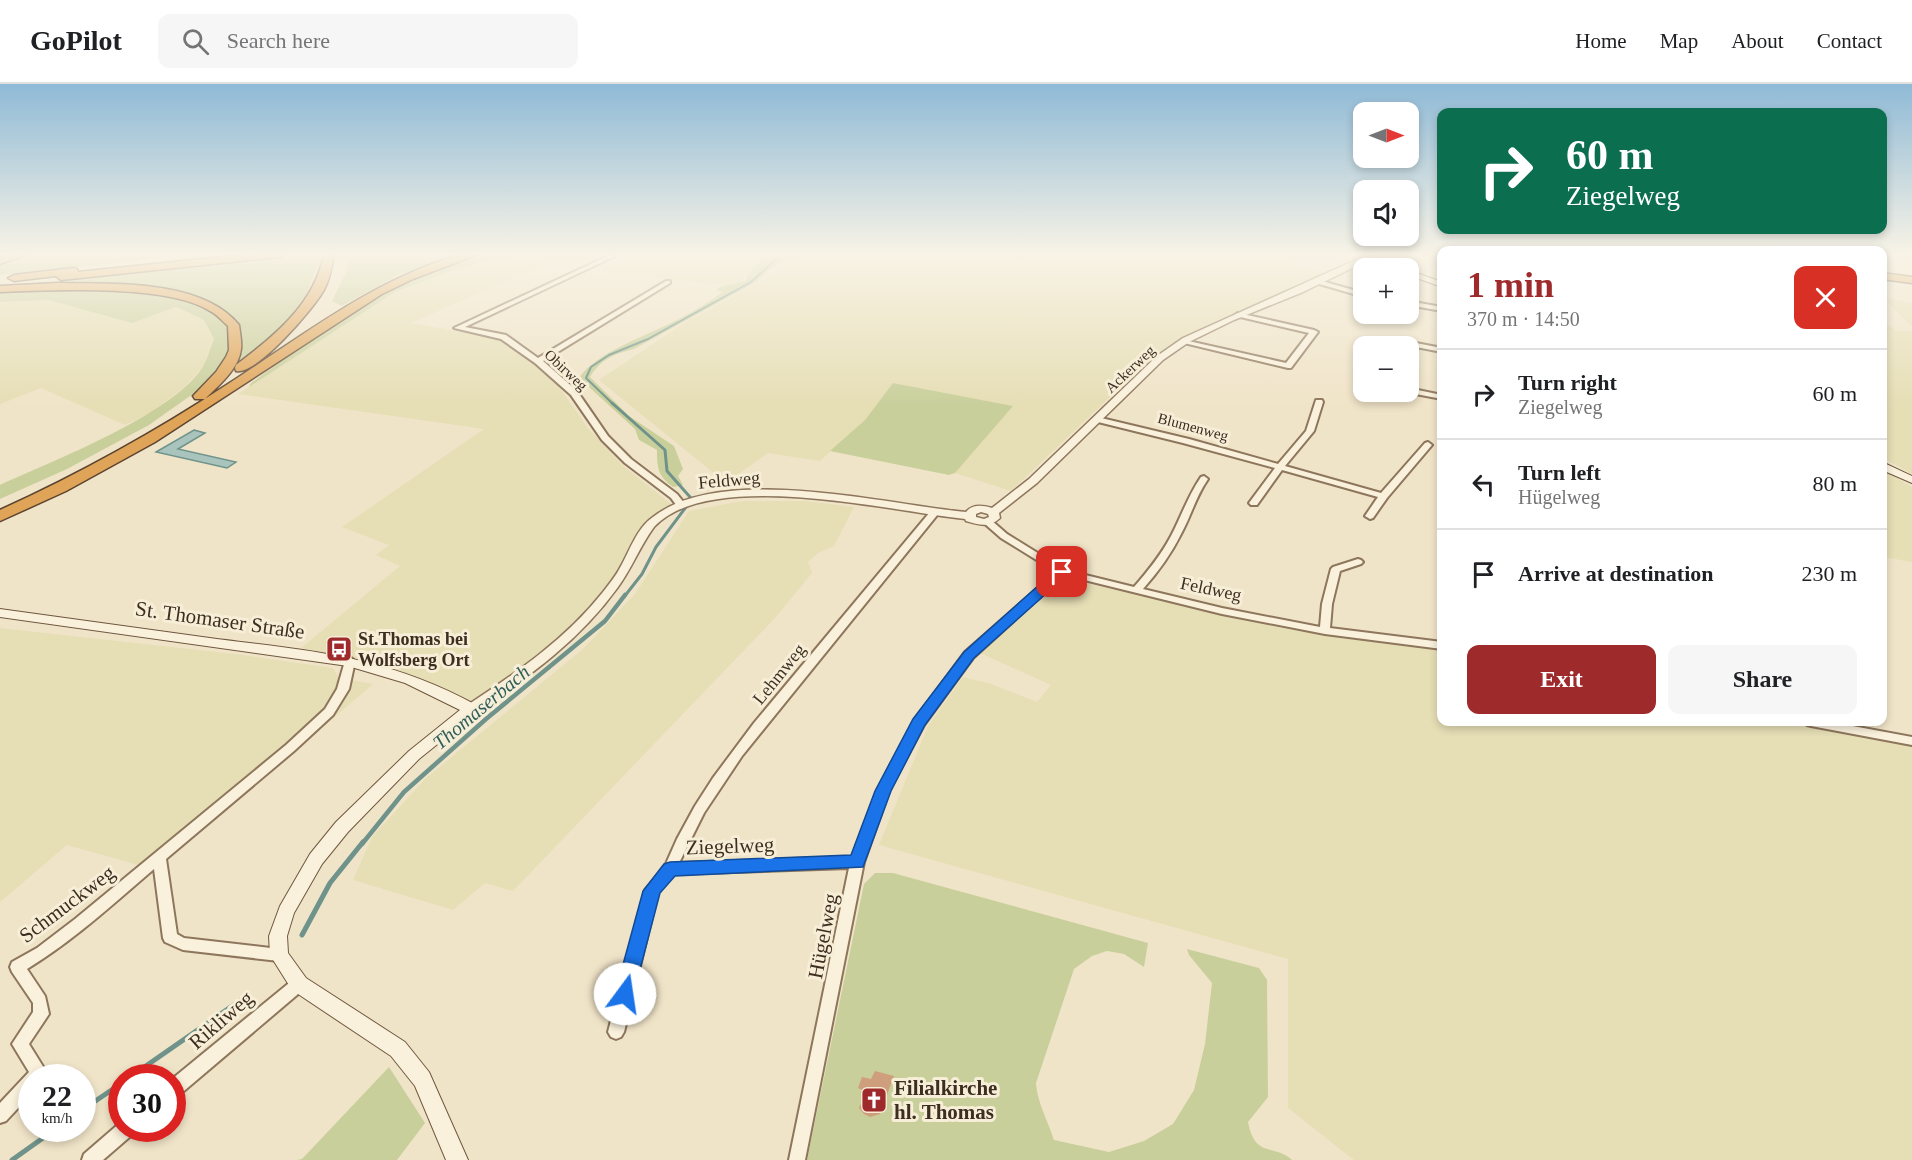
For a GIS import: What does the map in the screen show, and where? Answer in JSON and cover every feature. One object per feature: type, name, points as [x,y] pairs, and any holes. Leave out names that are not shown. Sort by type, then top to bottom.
[{"type":"highway","points":[[200,396],[222,374],[236,348],[237,333],[231,320],[219,309],[206,304]]},
{"type":"highway","points":[[0,509],[99,458],[231,376],[292,324],[308,304]]},
{"type":"highway","points":[[168,426],[250,369],[299,326],[317,304]]},
{"type":"highway","points":[[0,516],[104,464],[168,426],[237,384],[356,304]]},
{"type":"main road","points":[[1887,468],[1912,480]]},
{"type":"main road","name":"St. Thomaser Straße","points":[[0,613],[350,661],[405,676],[450,696],[471,709]]},
{"type":"main road","points":[[457,1160],[422,1079],[398,1049],[298,984],[279,955],[278,936],[286,911],[322,851],[342,826],[414,755],[471,709]]},
{"type":"street","name":"Obirweg","points":[[509,304],[458,328],[503,337],[538,361],[574,393],[613,446],[628,461],[674,496],[680,504]]},
{"type":"street","points":[[538,361],[631,304]]},
{"type":"street","name":"Ackerweg","points":[[990,517],[1033,481],[1160,358],[1184,342],[1264,304]]},
{"type":"street","points":[[1419,305],[1437,308]]},
{"type":"street","points":[[1184,342],[1288,366],[1314,332],[1238,315]]},
{"type":"street","points":[[1419,345],[1437,349]]},
{"type":"street","points":[[1419,393],[1437,397]]},
{"type":"street","points":[[1254,503],[1310,431],[1319,402]]},
{"type":"street","name":"Blumenweg","points":[[1097,419],[1383,496]]},
{"type":"street","points":[[1370,516],[1383,496],[1428,445]]},
{"type":"street","points":[[1136,591],[1164,558],[1182,524],[1191,496],[1204,479]]},
{"type":"street","name":"Feldweg","points":[[471,709],[534,666],[591,613],[623,572],[640,537],[657,518],[680,504],[705,498],[740,495],[801,494],[854,500],[933,514],[969,516],[976,522],[990,517],[1004,536],[1062,572],[1136,591],[1325,631],[1437,645]]},
{"type":"street","name":"Lehmweg","points":[[670,869],[681,841],[716,784],[775,706],[933,514]]},
{"type":"street","points":[[1325,631],[1336,569],[1358,562]]},
{"type":"street","name":"Hügelweg","points":[[797,1160],[857,862],[883,791],[918,723],[969,655],[1062,572]]},
{"type":"street","name":"Schmuckweg","points":[[33,1064],[20,1044],[41,1014],[40,1001],[17,966],[42,952],[80,923],[290,748],[329,712],[343,688],[350,661]]},
{"type":"street","points":[[1832,726],[1912,741]]},
{"type":"street","points":[[159,857],[170,938],[183,944],[279,955]]},
{"type":"street","name":"Ziegelweg","points":[[615,1032],[652,891],[670,869],[857,862]]},
{"type":"street","name":"Rikliweg","points":[[186,1078],[298,984]]},
{"type":"street","points":[[0,1115],[18,1096]]},
{"type":"street","points":[[90,1160],[111,1142]]},
{"type":"shaded area","points":[[0,304],[63,304],[132,323],[175,307],[204,320],[214,338],[202,368],[183,388],[152,412],[125,425],[41,388],[0,404]]},
{"type":"shaded area","points":[[376,304],[453,304],[411,323],[503,340],[555,381],[588,428],[622,465],[671,504],[646,523],[619,572],[588,612],[526,670],[470,701],[379,663],[301,648],[400,566],[376,555],[389,545],[342,527],[484,429],[238,394]]},
{"type":"shaded area","points":[[719,304],[1256,304],[1218,320],[1166,347],[1150,359],[1011,491],[955,473],[1012,406],[893,383],[865,420],[820,461],[768,453],[726,483],[599,380],[681,325]]},
{"type":"shaded area","points":[[1889,304],[1912,304],[1912,327]]},
{"type":"shaded area","points":[[1887,324],[1897,331],[1912,331],[1912,474],[1887,460]]},
{"type":"shaded area","points":[[1887,472],[1912,487],[1912,562],[1887,558]]},
{"type":"shaded area","points":[[743,501],[805,501],[854,507],[834,546],[818,553],[808,562],[812,573],[774,619],[513,891],[485,883],[453,910],[353,880],[372,837],[426,778],[583,649],[635,594],[689,511]]},
{"type":"shaded area","points":[[1065,579],[1319,634],[1437,649],[1437,726],[1814,726],[1912,746],[1912,1160],[1354,1160],[1288,1108],[1288,959],[879,845],[928,726],[963,677],[991,684],[1037,702],[1051,685],[980,653]]},
{"type":"shaded area","points":[[0,628],[235,654],[333,668],[339,678],[373,684],[156,870],[67,845],[0,902]]},
{"type":"green space","points":[[63,304],[302,304],[269,340],[149,425],[67,469],[0,499],[0,485],[79,450],[138,420],[165,403],[186,386],[202,368],[214,339],[204,320],[176,307],[132,323]]},
{"type":"green space","points":[[364,304],[376,304],[249,387],[251,383]]},
{"type":"green space","points":[[705,304],[716,304],[634,349],[609,358],[590,377],[629,416],[674,446],[683,469],[678,476],[683,485],[673,487],[659,471],[657,450],[639,440],[635,429],[579,378],[598,360],[611,352]]},
{"type":"green space","points":[[893,383],[1013,406],[955,473],[949,475],[830,451],[865,420]]},
{"type":"green space","points":[[875,873],[893,873],[1148,943],[1144,967],[1124,954],[1107,951],[1092,956],[1074,969],[1036,1083],[1054,1140],[1109,1152],[1144,1141],[1173,1124],[1194,1090],[1205,1044],[1212,983],[1189,955],[1187,949],[1259,968],[1267,980],[1268,1097],[1248,1122],[1251,1134],[1260,1146],[1279,1152],[1292,1160],[807,1160],[864,884]]},
{"type":"green space","points":[[389,1067],[425,1123],[397,1160],[297,1160],[302,1159]]},
{"type":"water","points":[[194,430],[205,433],[178,449],[236,462],[227,468],[156,452]]},
{"type":"building","name":"Filialkirche hl. Thomas","points":[[875,1071],[894,1076],[880,1114],[870,1117],[859,1108],[866,1092],[858,1088],[862,1077],[871,1079]]},
{"type":"waterway","name":"Thomaserbach","points":[[614,405],[586,378],[591,367],[609,355],[648,339],[711,304]]},
{"type":"waterway","name":"Thomaserbach","points":[[612,403],[665,450],[667,471],[690,497]]},
{"type":"waterway","name":"Thomaserbach","points":[[624,597],[642,574],[656,547],[686,507]]},
{"type":"waterway","name":"Thomaserbach","points":[[362,844],[404,792],[486,719],[605,621],[625,595]]},
{"type":"waterway","name":"Thomaserbach","points":[[302,935],[330,883],[363,842]]},
{"type":"waterway","name":"Thomaserbach","points":[[149,1064],[248,995]]},
{"type":"waterway","name":"Thomaserbach","points":[[96,1101],[108,1092]]},
{"type":"waterway","name":"Thomaserbach","points":[[12,1160],[37,1142]]},
{"type":"place","name":"St.Thomas bei Wolfsberg Ort","points":[[339,649]]},
{"type":"place","name":"Filialkirche hl. Thomas","points":[[874,1100]]},
{"type":"route","points":[[625,994],[652,891],[670,869],[857,862],[883,791],[918,723],[969,655],[1062,572]]}]
